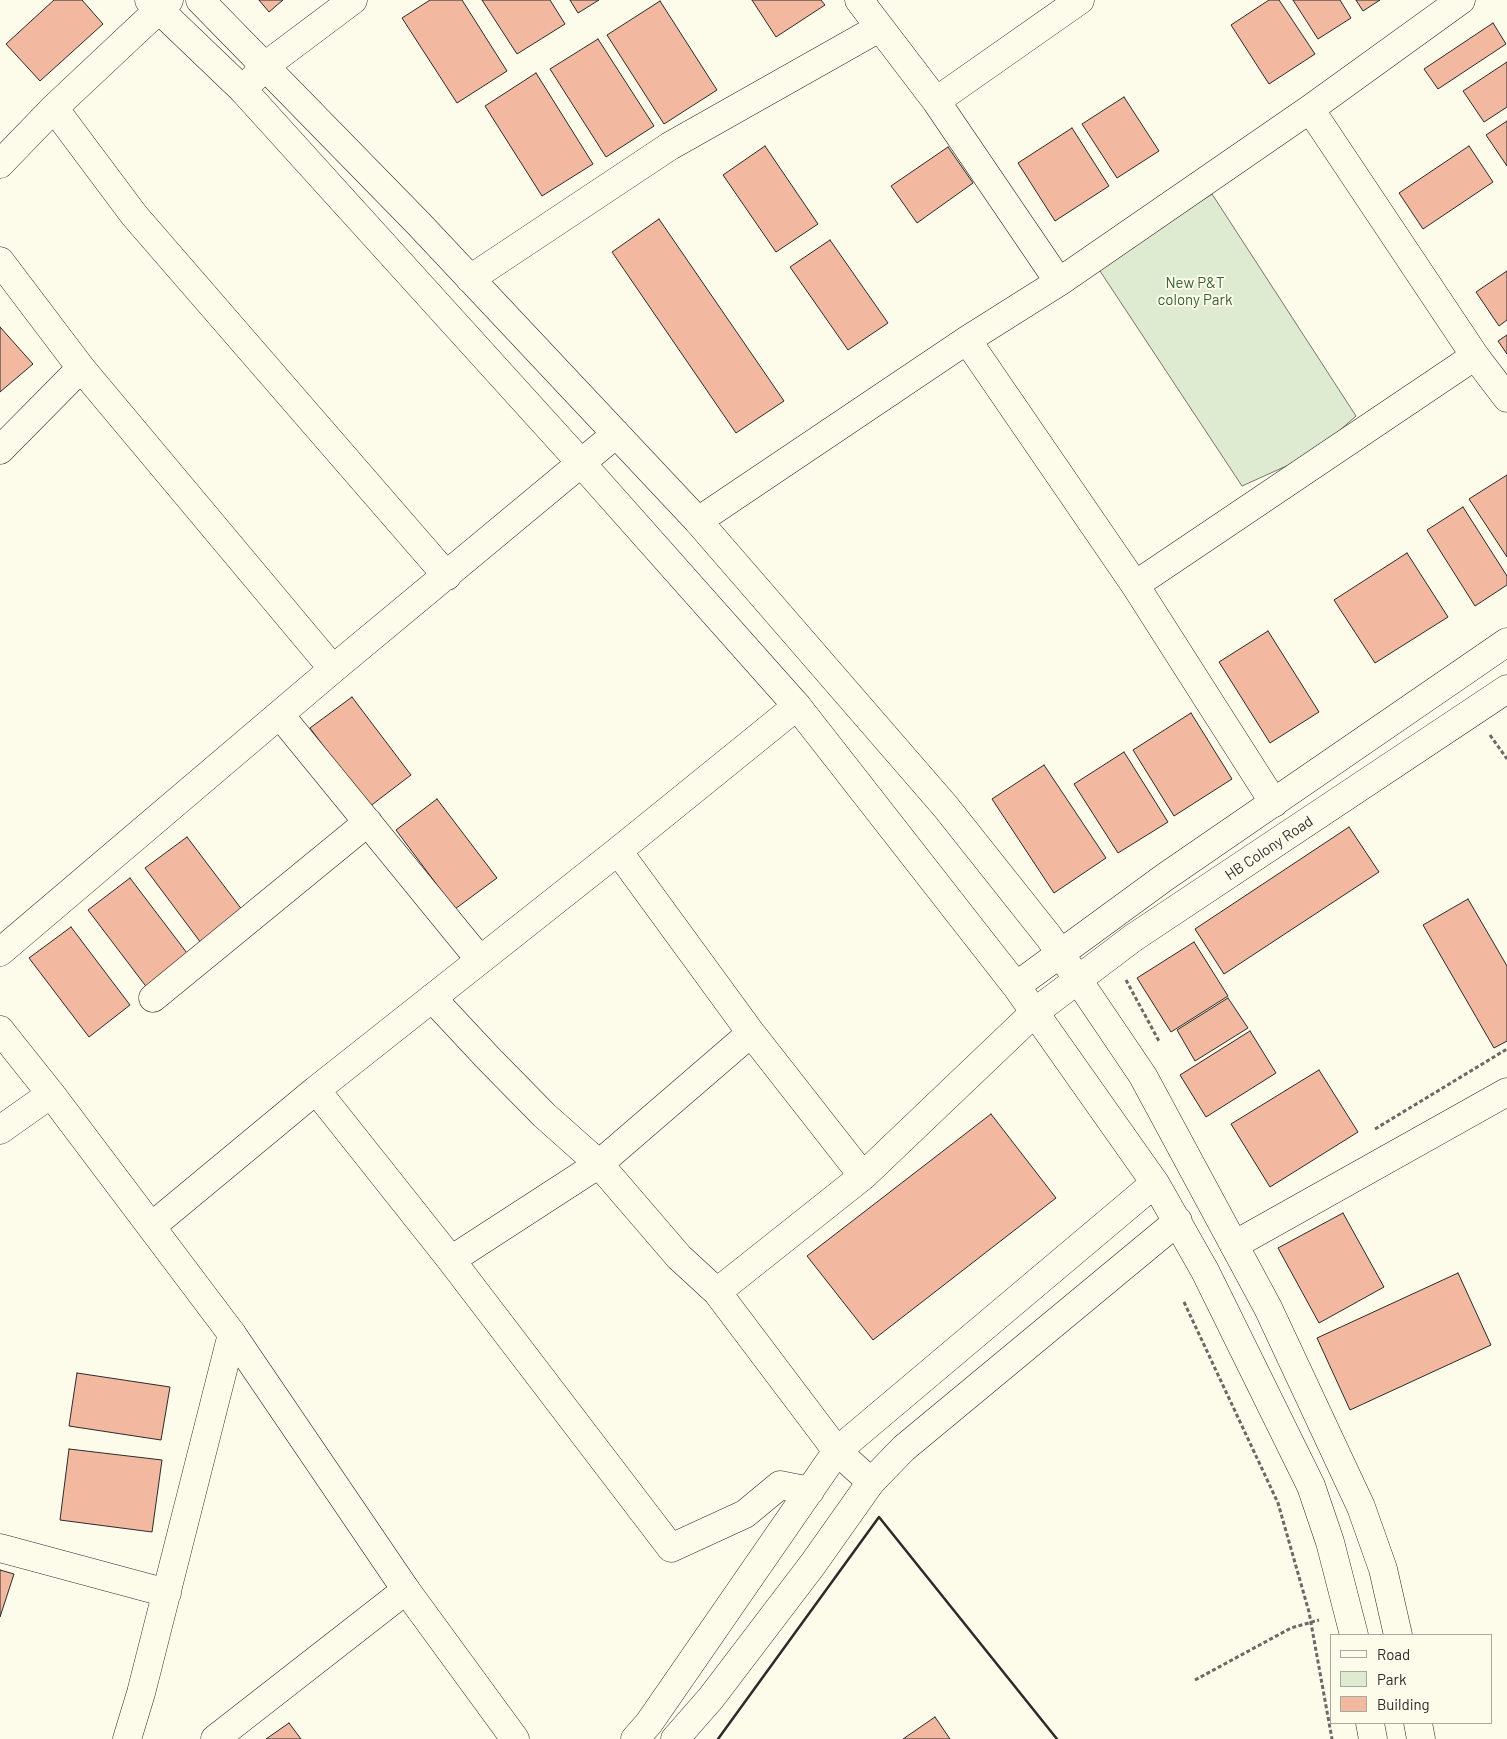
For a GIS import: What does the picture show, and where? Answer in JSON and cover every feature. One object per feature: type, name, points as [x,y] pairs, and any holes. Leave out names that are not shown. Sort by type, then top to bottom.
[{"type":"street","points":[[200,0],[470,279],[698,521],[945,806],[1050,937],[1143,1076],[1268,1308],[1362,1507],[1383,1569],[1398,1634]]},
{"type":"street","points":[[243,90],[265,66],[353,0]]},
{"type":"street","points":[[859,0],[936,101],[1059,282]]},
{"type":"street","points":[[936,101],[1080,0]]},
{"type":"street","points":[[698,521],[967,340],[1059,282],[1310,109],[1461,0]]},
{"type":"street","points":[[0,164],[158,3],[243,90],[582,464],[797,706],[1035,1012],[1156,1183],[1205,1271],[1311,1486],[1330,1542],[1351,1623]]},
{"type":"street","points":[[470,279],[670,146],[879,28]]},
{"type":"street","points":[[54,108],[134,214],[447,576]]},
{"type":"street","points":[[1310,109],[1475,356],[1507,398]]},
{"type":"street","points":[[0,262],[81,368],[333,669]]},
{"type":"street","points":[[967,340],[1135,585],[1274,803]]},
{"type":"street","points":[[1135,585],[1475,356]]},
{"type":"street","points":[[0,450],[81,368]]},
{"type":"street","points":[[0,952],[333,669],[616,434]]},
{"type":"street","points":[[1016,986],[1165,878],[1507,642]]},
{"type":"street","name":"HB Colony Road","points":[[717,1292],[863,1176],[1035,1012],[1078,979],[1133,938],[1507,689]]},
{"type":"street","points":[[152,1226],[316,1090],[618,851],[797,706]]},
{"type":"street","points":[[280,715],[480,960]]},
{"type":"street","points":[[153,998],[368,822]]},
{"type":"street","points":[[618,851],[751,1033],[863,1176]]},
{"type":"street","points":[[432,998],[544,1115],[599,1164],[679,1257],[717,1292],[837,1451],[871,1482]]},
{"type":"street","points":[[0,1030],[152,1226],[232,1334],[406,1590],[515,1739]]},
{"type":"street","points":[[452,1260],[599,1164],[751,1033]]},
{"type":"street","points":[[316,1090],[452,1260],[671,1548],[745,1514],[780,1485],[810,1491]]},
{"type":"street","points":[[1234,1245],[1507,1092]]},
{"type":"street","points":[[0,1130],[51,1094]]},
{"type":"street","points":[[635,1739],[650,1723],[837,1451],[1156,1183]]},
{"type":"street","points":[[675,1739],[710,1698],[801,1580],[871,1482],[904,1448],[1178,1221]]},
{"type":"street","points":[[127,1739],[167,1593],[232,1334]]},
{"type":"street","points":[[0,1548],[167,1593]]},
{"type":"street","points":[[215,1739],[406,1590]]},
{"type":"street","points":[[1370,1724],[1373,1739]]},
{"type":"street","points":[[1418,1724],[1421,1739]]},
{"type":"path","points":[[1180,1293],[1278,1503],[1311,1622],[1332,1739]]},
{"type":"path","points":[[1195,1680],[1291,1628],[1311,1622],[1351,1623]]},
{"type":"green space","name":"New P&T colony Park","points":[[1212,194],[1356,416],[1313,454],[1242,486],[1098,268]]},
{"type":"building","points":[[54,0],[82,0],[103,24],[40,81],[6,44]]},
{"type":"building","points":[[259,0],[283,0],[269,12]]},
{"type":"building","points":[[430,0],[462,0],[507,71],[457,103],[402,18]]},
{"type":"building","points":[[482,0],[550,0],[565,24],[517,54]]},
{"type":"building","points":[[570,0],[599,0],[578,13]]},
{"type":"building","points":[[752,0],[821,0],[825,5],[776,37]]},
{"type":"building","points":[[1269,0],[1279,0],[1315,54],[1269,84],[1231,25]]},
{"type":"building","points":[[1293,0],[1340,0],[1351,18],[1318,39]]},
{"type":"building","points":[[1356,0],[1380,0],[1363,11]]},
{"type":"building","points":[[660,1],[717,90],[664,124],[607,35]]},
{"type":"building","points":[[1493,23],[1506,44],[1438,89],[1424,69]]},
{"type":"building","points":[[598,39],[654,126],[606,157],[550,69]]},
{"type":"building","points":[[1507,62],[1507,107],[1484,122],[1463,91]]},
{"type":"building","points":[[536,73],[593,164],[542,196],[485,106]]},
{"type":"building","points":[[1124,97],[1159,151],[1117,178],[1082,124]]},
{"type":"building","points":[[1507,121],[1507,166],[1486,135]]},
{"type":"building","points":[[1072,128],[1109,186],[1055,221],[1018,163]]},
{"type":"building","points":[[765,146],[818,224],[776,252],[723,175]]},
{"type":"building","points":[[1469,146],[1493,182],[1423,229],[1399,193]]},
{"type":"building","points":[[948,147],[973,183],[917,223],[891,186]]},
{"type":"building","points":[[659,219],[784,401],[736,433],[612,252]]},
{"type":"building","points":[[830,240],[888,323],[848,350],[790,267]]},
{"type":"building","points":[[1507,271],[1507,320],[1499,326],[1476,292]]},
{"type":"building","points":[[0,327],[33,364],[0,392]]},
{"type":"building","points":[[1507,335],[1507,354],[1498,341]]},
{"type":"building","points":[[1507,475],[1507,557],[1469,499]]},
{"type":"building","points":[[1463,507],[1507,576],[1507,585],[1475,606],[1427,530]]},
{"type":"building","points":[[1407,553],[1448,617],[1375,663],[1334,600]]},
{"type":"building","points":[[1268,631],[1319,712],[1270,743],[1219,662]]},
{"type":"building","points":[[352,697],[411,775],[369,807],[310,728]]},
{"type":"building","points":[[1191,713],[1232,779],[1174,816],[1133,750]]},
{"type":"building","points":[[1124,752],[1168,822],[1118,853],[1074,784]]},
{"type":"building","points":[[1044,765],[1106,858],[1054,893],[992,799]]},
{"type":"building","points":[[437,799],[497,878],[455,909],[396,830]]},
{"type":"building","points":[[1349,827],[1379,872],[1224,974],[1195,929]]},
{"type":"building","points":[[187,837],[246,915],[204,947],[145,868]]},
{"type":"building","points":[[130,878],[190,957],[148,989],[88,910]]},
{"type":"building","points":[[1468,899],[1507,966],[1507,1041],[1494,1048],[1423,925]]},
{"type":"building","points":[[71,927],[130,1005],[89,1037],[29,958]]},
{"type":"building","points":[[1194,942],[1228,996],[1171,1032],[1137,978]]},
{"type":"building","points":[[1228,998],[1248,1028],[1195,1061],[1177,1030]]},
{"type":"building","points":[[1250,1031],[1276,1073],[1206,1117],[1180,1075]]},
{"type":"building","points":[[1319,1070],[1358,1132],[1270,1187],[1231,1124]]},
{"type":"building","points":[[991,1114],[1056,1198],[873,1340],[807,1256]]},
{"type":"building","points":[[1343,1213],[1384,1287],[1319,1323],[1278,1248]]},
{"type":"building","points":[[1458,1273],[1491,1345],[1350,1410],[1317,1338]]},
{"type":"building","points":[[77,1373],[170,1387],[161,1440],[69,1426]]},
{"type":"building","points":[[69,1449],[162,1460],[152,1532],[60,1520]]},
{"type":"building","points":[[0,1570],[14,1574],[0,1617]]},
{"type":"building","points":[[935,1717],[950,1739],[903,1739]]},
{"type":"building","points":[[289,1723],[301,1739],[266,1739]]},
{"type":"wall","points":[[718,1739],[879,1517],[1057,1739]]}]
